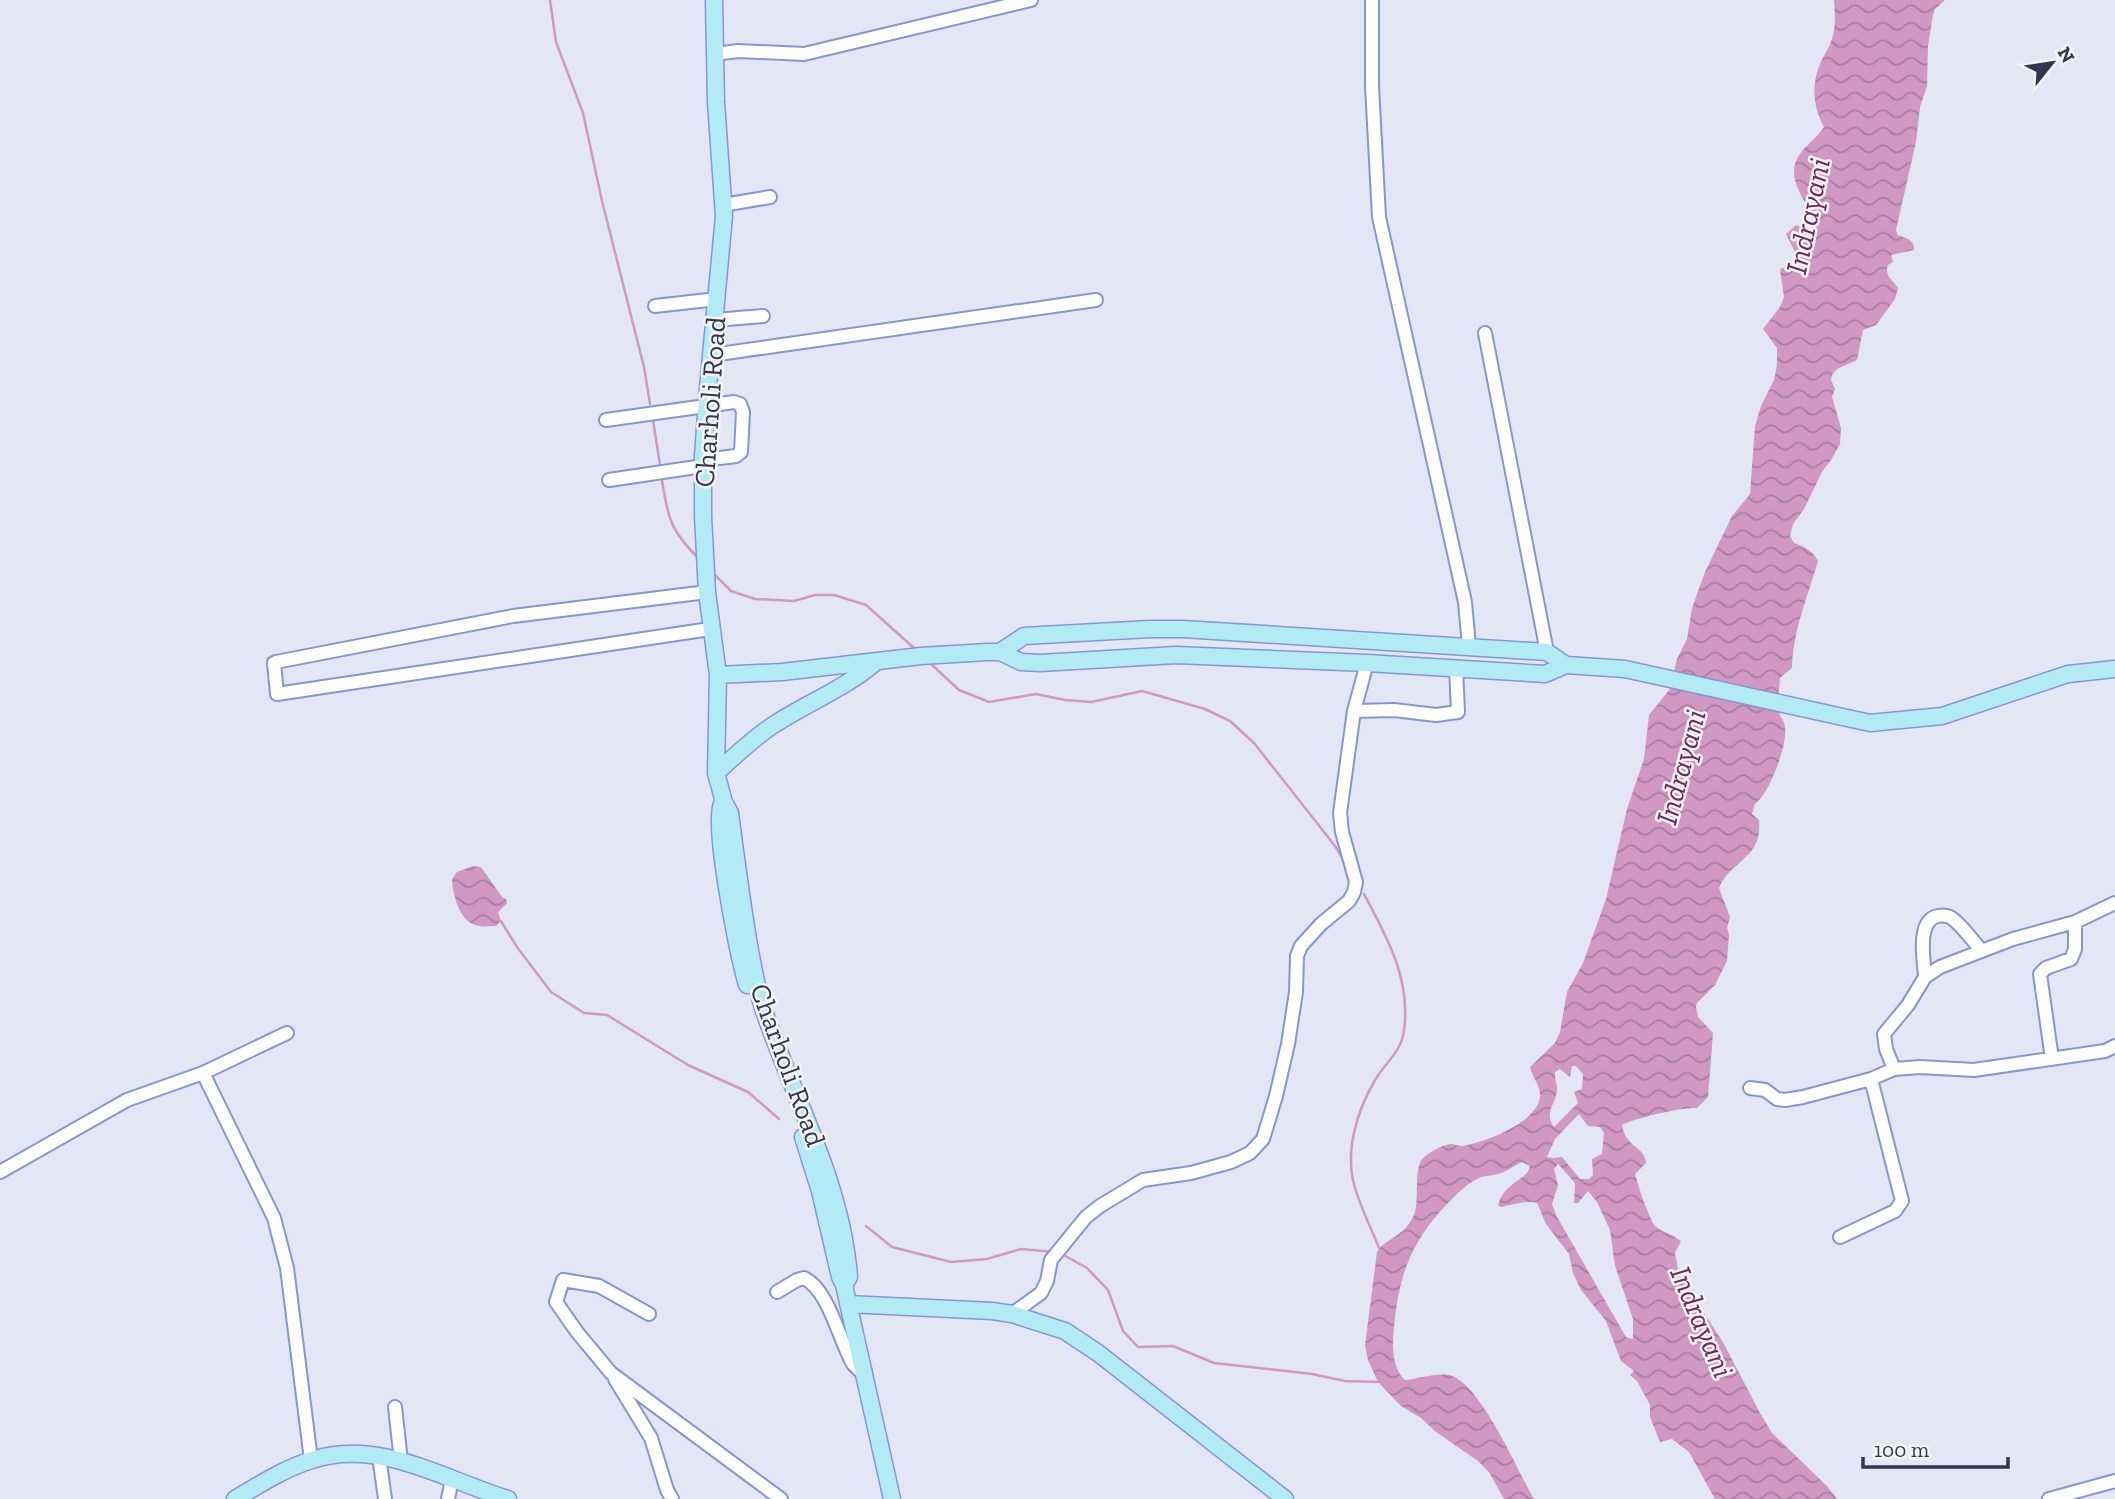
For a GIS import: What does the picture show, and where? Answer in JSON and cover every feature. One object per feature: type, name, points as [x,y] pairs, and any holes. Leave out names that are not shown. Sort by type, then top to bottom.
[{"type":"street","name":"Charholi Road","points":[[714,0],[723,205],[703,463],[706,592],[719,675],[716,773],[723,802],[730,813],[755,979],[762,1005],[782,1070],[814,1137],[836,1208],[848,1258],[849,1277],[844,1285],[892,1499]]},
{"type":"street","points":[[715,54],[738,51],[804,54],[1031,0]]},
{"type":"street","points":[[1372,0],[1372,86],[1379,217],[1465,602],[1469,646]]},
{"type":"street","points":[[723,205],[770,197]]},
{"type":"street","points":[[655,306],[717,299]]},
{"type":"street","points":[[712,355],[1096,300]]},
{"type":"street","points":[[715,320],[763,316]]},
{"type":"street","points":[[1485,333],[1547,652]]},
{"type":"street","points":[[606,420],[734,402],[740,404],[743,412],[742,446],[741,452],[736,456],[609,480]]},
{"type":"street","points":[[706,592],[513,616],[276,662],[277,694],[710,629]]},
{"type":"street","points":[[1000,652],[1024,636],[1150,629],[1547,652],[1566,665]]},
{"type":"street","points":[[719,675],[782,672],[921,656],[1000,652],[1021,662],[1040,663],[1176,655],[1456,667],[1545,674],[1566,665],[1625,668],[1870,723],[1942,716],[2068,674],[2115,669]]},
{"type":"street","points":[[716,773],[774,724],[834,692],[877,661]]},
{"type":"street","points":[[1012,1314],[1041,1293],[1047,1281],[1051,1260],[1086,1217],[1108,1201],[1143,1180],[1191,1172],[1231,1161],[1250,1153],[1262,1139],[1276,1096],[1288,1044],[1296,992],[1297,956],[1301,946],[1321,924],[1349,901],[1354,892],[1356,882],[1342,832],[1340,813],[1354,711],[1367,663]]},
{"type":"street","points":[[1354,711],[1394,710],[1436,715],[1458,712],[1456,667]]},
{"type":"street","points":[[1894,1069],[1884,1034],[1908,1005],[1925,977],[1940,967],[1981,950],[2075,922],[2115,903]]},
{"type":"street","points":[[1925,977],[1925,929],[1936,916],[1948,916],[1955,920],[1981,950]]},
{"type":"street","points":[[2052,1059],[2041,997],[2040,974],[2046,968],[2071,959],[2075,922]]},
{"type":"street","points":[[0,1172],[127,1100],[203,1073],[287,1033]]},
{"type":"street","points":[[1750,1087],[1765,1090],[1777,1099],[1785,1100],[1871,1079],[1894,1069],[1920,1067],[1974,1070],[2105,1051],[2115,1046]]},
{"type":"street","points":[[203,1073],[274,1218],[282,1243],[292,1301],[311,1460]]},
{"type":"street","points":[[1840,1237],[1895,1211],[1902,1201],[1871,1079]]},
{"type":"street","points":[[777,1292],[804,1278],[813,1284],[827,1304],[853,1364],[860,1371],[865,1371]]},
{"type":"street","points":[[649,1314],[598,1286],[563,1280],[556,1302],[611,1373],[651,1437],[667,1490],[673,1499]]},
{"type":"street","points":[[848,1304],[1012,1314],[1065,1331],[1285,1499]]},
{"type":"street","points":[[611,1373],[781,1499]]},
{"type":"street","points":[[395,1407],[401,1461]]},
{"type":"street","points":[[235,1499],[311,1460],[345,1454],[379,1456],[401,1461],[508,1499]]},
{"type":"street","points":[[379,1456],[389,1498]]},
{"type":"street","points":[[448,1499],[452,1479]]},
{"type":"street","points":[[2049,1499],[2115,1481]]},
{"type":"water","name":"Indrayani","points":[[1834,0],[1945,0],[1935,9],[1933,15],[1928,46],[1927,86],[1920,107],[1916,142],[1896,230],[1898,235],[1911,242],[1914,250],[1891,255],[1893,262],[1888,265],[1887,272],[1898,288],[1895,299],[1876,325],[1863,330],[1857,360],[1837,369],[1832,375],[1835,389],[1832,397],[1841,428],[1840,444],[1793,524],[1790,536],[1794,543],[1808,549],[1818,561],[1798,627],[1792,668],[1780,678],[1778,708],[1785,725],[1784,745],[1766,790],[1755,804],[1752,814],[1759,820],[1756,843],[1724,878],[1719,888],[1730,917],[1727,928],[1727,961],[1715,985],[1696,1007],[1698,1017],[1713,1033],[1708,1097],[1697,1108],[1681,1109],[1622,1125],[1627,1139],[1645,1157],[1646,1163],[1635,1174],[1650,1217],[1656,1227],[1681,1241],[1675,1253],[1679,1274],[1724,1344],[1772,1433],[1837,1499],[1715,1499],[1689,1452],[1672,1439],[1660,1442],[1650,1417],[1650,1405],[1637,1381],[1630,1375],[1634,1371],[1621,1361],[1606,1321],[1581,1290],[1573,1273],[1569,1254],[1546,1224],[1537,1203],[1524,1202],[1501,1207],[1498,1205],[1510,1186],[1528,1171],[1530,1166],[1522,1162],[1501,1173],[1471,1182],[1431,1223],[1407,1266],[1398,1299],[1393,1334],[1396,1367],[1405,1380],[1448,1375],[1460,1380],[1485,1409],[1534,1499],[1504,1499],[1489,1472],[1478,1461],[1401,1406],[1378,1382],[1368,1360],[1365,1345],[1377,1252],[1405,1229],[1414,1215],[1418,1169],[1423,1158],[1445,1145],[1462,1146],[1496,1136],[1520,1123],[1537,1106],[1540,1093],[1530,1067],[1555,1043],[1560,1032],[1567,992],[1583,963],[1606,899],[1627,809],[1644,759],[1649,715],[1670,689],[1677,659],[1687,639],[1692,608],[1705,572],[1732,516],[1750,494],[1755,426],[1774,380],[1777,365],[1777,348],[1763,329],[1780,307],[1784,297],[1780,269],[1799,269],[1802,266],[1786,234],[1796,225],[1810,230],[1816,226],[1794,175],[1798,157],[1824,127],[1817,112],[1814,88],[1817,72],[1833,34]],"holes":[[[1572,1066],[1576,1066],[1583,1074],[1582,1089],[1574,1092],[1578,1103],[1554,1127],[1550,1117],[1557,1087],[1555,1072],[1560,1069],[1570,1077]],[[1579,1114],[1588,1126],[1600,1127],[1604,1133],[1602,1154],[1592,1159],[1593,1175],[1589,1179],[1580,1179],[1562,1157],[1547,1157],[1555,1139]],[[1558,1164],[1575,1183],[1574,1203],[1578,1203],[1588,1191],[1597,1202],[1610,1230],[1615,1266],[1633,1319],[1633,1339],[1626,1337],[1556,1215],[1552,1204],[1558,1185],[1554,1169]]]},
{"type":"water","points":[[473,866],[481,867],[506,899],[507,903],[498,912],[501,921],[496,926],[472,924],[458,907],[452,879],[457,872]]},
{"type":"waterway","points":[[550,0],[556,42],[583,113],[644,367],[650,404]]},
{"type":"waterway","points":[[653,420],[660,465]]},
{"type":"waterway","points":[[662,480],[672,524],[700,560]]},
{"type":"waterway","points":[[712,572],[731,591],[755,599],[794,601],[815,595],[834,595],[866,605],[914,648]]},
{"type":"waterway","points":[[930,663],[959,690],[989,702],[1036,694],[1091,702],[1142,691],[1205,709],[1230,721],[1254,743],[1344,861]]},
{"type":"waterway","points":[[1364,894],[1395,959],[1404,993],[1405,1011],[1403,1037],[1369,1092],[1358,1118],[1352,1146],[1355,1188],[1379,1248]]},
{"type":"waterway","points":[[501,921],[551,992],[584,1013],[607,1015],[688,1065],[748,1092],[779,1119]]},
{"type":"waterway","points":[[866,1226],[892,1247],[951,1262],[987,1259],[1021,1249],[1054,1252]]},
{"type":"waterway","points":[[1060,1253],[1087,1268],[1108,1290],[1123,1331],[1138,1347],[1173,1346],[1214,1363],[1312,1374],[1345,1381],[1378,1382]]}]
